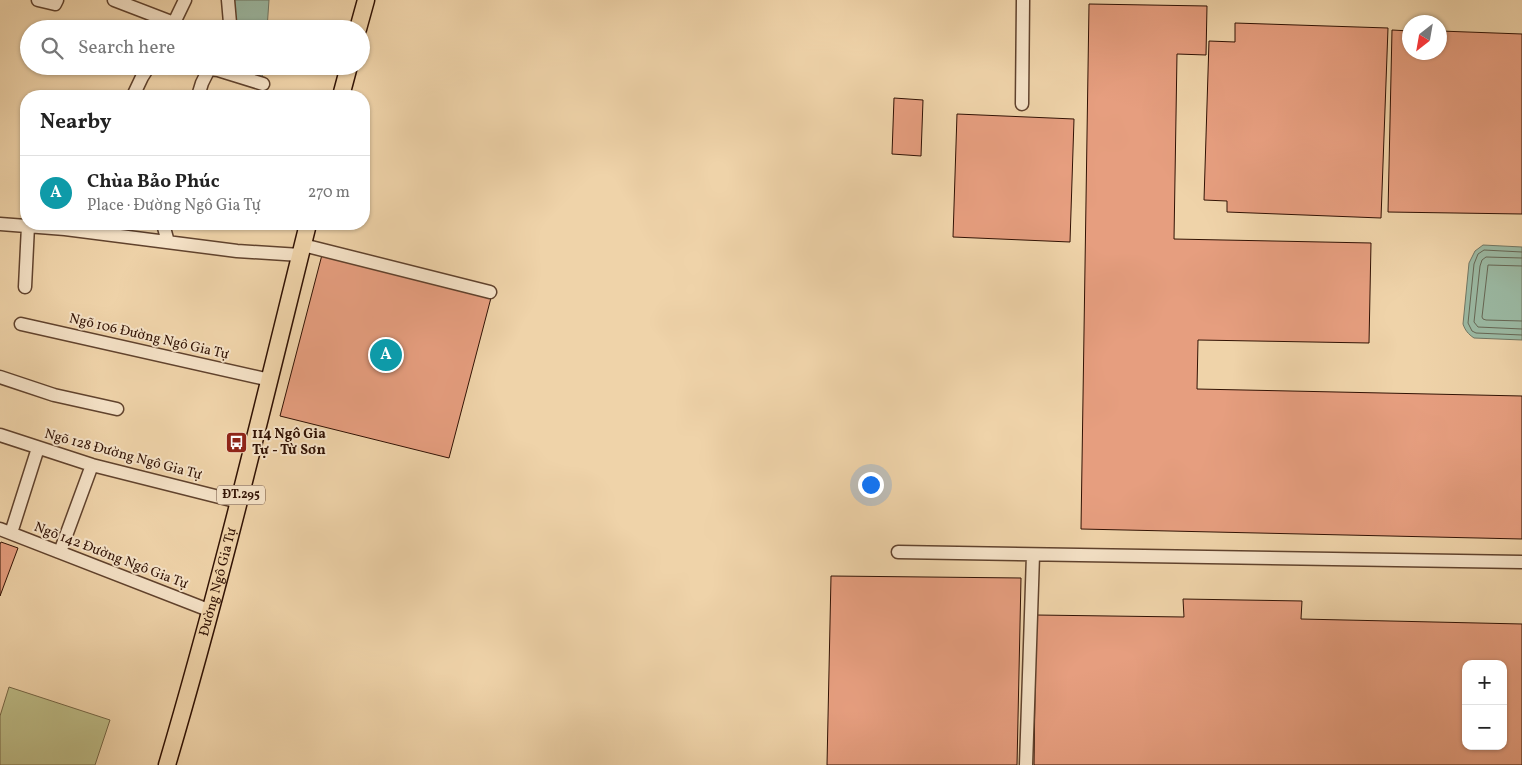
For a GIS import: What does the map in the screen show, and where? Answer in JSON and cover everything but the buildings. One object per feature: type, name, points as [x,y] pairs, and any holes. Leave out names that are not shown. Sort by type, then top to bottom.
[{"type":"main road","points":[[360,20],[364,0]]},
{"type":"main road","points":[[343,90],[347,75]]},
{"type":"main road","name":"Đường Ngô Gia Tự","points":[[168,765],[211,611],[307,230]]},
{"type":"street","points":[[38,0],[55,4],[57,0]]},
{"type":"street","points":[[114,0],[159,20]]},
{"type":"street","points":[[175,20],[186,0]]},
{"type":"street","points":[[228,0],[230,20]]},
{"type":"street","points":[[1022,104],[1023,0]]},
{"type":"street","points":[[136,90],[143,75]]},
{"type":"street","points":[[200,90],[207,75]]},
{"type":"street","points":[[234,75],[263,84]]},
{"type":"street","points":[[0,224],[20,225]]},
{"type":"street","points":[[25,287],[28,230]]},
{"type":"street","points":[[94,230],[237,251],[302,250],[490,292]]},
{"type":"street","points":[[165,230],[168,242]]},
{"type":"street","name":"Ngõ 106 Đường Ngô Gia Tự","points":[[21,324],[270,380]]},
{"type":"street","points":[[0,377],[54,395],[117,409]]},
{"type":"street","name":"Ngõ 128 Đường Ngô Gia Tự","points":[[0,435],[92,465],[239,502]]},
{"type":"street","points":[[6,531],[38,448]]},
{"type":"street","points":[[60,552],[92,465]]},
{"type":"street","name":"Ngõ 142 Đường Ngô Gia Tự","points":[[6,531],[211,611]]},
{"type":"street","points":[[898,552],[1522,562]]},
{"type":"street","points":[[1026,765],[1033,555]]},
{"type":"shaded area","points":[[9,687],[110,720],[95,765],[0,765],[0,716]]},
{"type":"water","points":[[233,0],[269,0],[268,20],[234,20]]},
{"type":"water","points":[[247,75],[262,75],[262,81]]},
{"type":"water","points":[[1483,245],[1522,247],[1522,340],[1474,338],[1468,333],[1463,324],[1469,263],[1475,251]]},
{"type":"place","name":"Chùa Bảo Phúc","points":[[386,355]]},
{"type":"place","name":"114 Ngô Gia Tự - Từ Sơn","points":[[236,442]]}]
